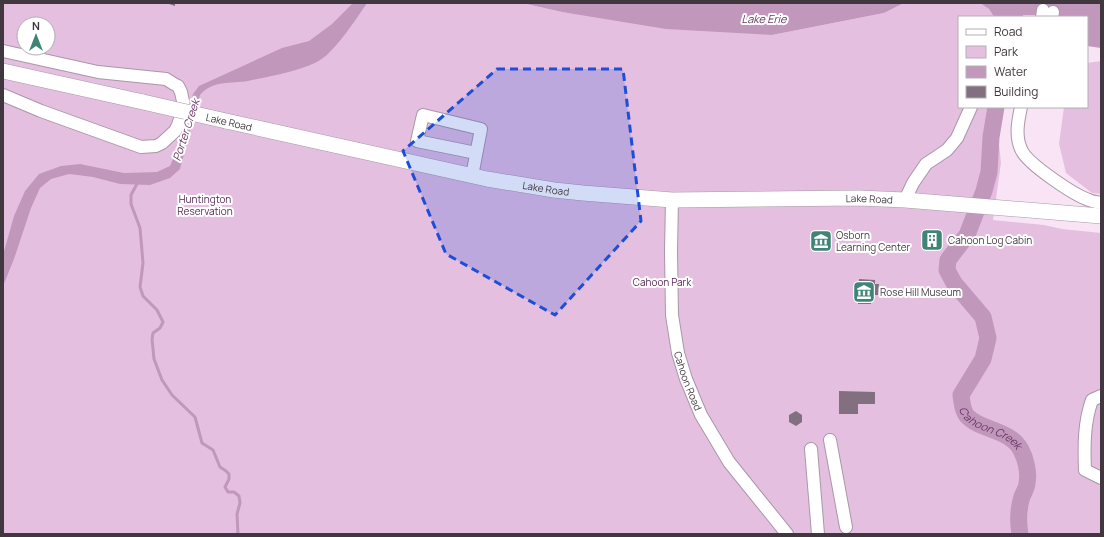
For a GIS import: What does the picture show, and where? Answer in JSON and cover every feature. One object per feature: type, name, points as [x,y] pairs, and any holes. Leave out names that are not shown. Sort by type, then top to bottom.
[{"type":"main road","name":"Lake Road","points":[[3,71],[472,176],[554,190],[672,200],[859,198],[905,200],[1101,216]]},
{"type":"street","points":[[3,51],[98,72],[166,80],[178,86],[183,98],[184,106],[178,125],[169,137],[156,146],[141,147],[41,111],[3,95]]},
{"type":"street","points":[[905,200],[913,183],[926,164],[947,150],[957,138],[972,108]]},
{"type":"street","points":[[1021,108],[1018,121],[1018,134],[1021,150],[1029,160],[1072,192],[1090,201],[1101,203]]},
{"type":"street","points":[[472,176],[481,129],[423,115],[417,141],[476,153]]},
{"type":"street","name":"Cahoon Road","points":[[672,200],[672,315],[678,353],[686,379],[702,415],[729,462],[787,534]]},
{"type":"street","points":[[1101,396],[1092,400],[1088,409],[1084,440],[1085,470],[1101,478]]},
{"type":"street","points":[[830,440],[845,532]]},
{"type":"street","points":[[811,450],[818,534]]},
{"type":"highlighted area","points":[[497,69],[623,69],[641,221],[555,315],[446,254],[403,151]]},
{"type":"green space","name":"Cahoon Park","points":[[3,3],[522,3],[562,12],[772,35],[884,13],[904,3],[980,3],[989,9],[993,16],[958,16],[958,108],[1001,108],[997,125],[1001,163],[993,220],[1101,233],[1101,534],[3,534]]},
{"type":"green space","points":[[1101,61],[1101,194],[1092,193],[1066,173],[1059,144],[1064,108],[1088,108],[1088,63]]},
{"type":"water","name":"Porter Creek","points":[[353,3],[367,3],[334,47],[316,63],[297,70],[248,81],[216,85],[205,90],[200,95],[180,169],[170,178],[150,185],[120,184],[93,177],[69,174],[51,179],[40,188],[31,208],[14,259],[3,286],[3,255],[14,216],[25,191],[39,174],[61,166],[80,164],[124,173],[157,172],[170,166],[176,152],[193,94],[199,86],[282,48],[309,41],[332,24]]},
{"type":"water","name":"Lake Erie","points":[[522,3],[904,3],[884,13],[772,35],[666,29],[562,12]]},
{"type":"water","points":[[980,3],[1101,3],[1101,48],[1088,46],[1088,16],[993,16],[989,9]]},
{"type":"water","points":[[988,108],[1001,108],[997,125],[998,146],[990,149],[985,123]]},
{"type":"pier","points":[[189,101],[199,104],[194,125],[183,122]]},
{"type":"building","points":[[166,3],[175,3],[175,6]]},
{"type":"building","points":[[816,233],[832,236],[830,249],[813,245]]},
{"type":"building","name":"Cahoon Log Cabin","points":[[927,236],[937,237],[937,243],[927,243]]},
{"type":"building","points":[[859,279],[875,280],[875,284],[879,284],[878,295],[872,295],[871,304],[858,304]]},
{"type":"building","points":[[839,391],[875,392],[875,404],[858,404],[858,414],[839,414]]},
{"type":"building","points":[[796,411],[802,415],[802,422],[796,426],[789,422],[789,415]]},
{"type":"waterway","name":"Cahoon Creek","points":[[996,108],[991,137],[989,172],[984,191],[967,235],[948,260],[947,270],[954,283],[983,317],[988,338],[983,359],[961,395],[964,411],[973,421],[1010,438],[1021,450],[1026,462],[1028,479],[1019,509],[1020,534]]},
{"type":"waterway","points":[[138,182],[131,195],[131,204],[140,228],[143,263],[140,287],[143,296],[157,310],[163,322],[160,328],[153,333],[152,339],[154,359],[162,380],[172,395],[195,417],[202,443],[213,450],[220,467],[229,474],[229,479],[225,487],[228,492],[234,492],[239,496],[240,503],[237,514],[238,534]]},
{"type":"place","name":"Cahoon Log Cabin","points":[[932,240]]},
{"type":"place","name":"Osborn Learning Center","points":[[821,241]]},
{"type":"place","name":"Rose Hill Museum","points":[[864,292]]},
{"type":"park label","name":"Huntington Reservation","points":[[205,204]]}]
